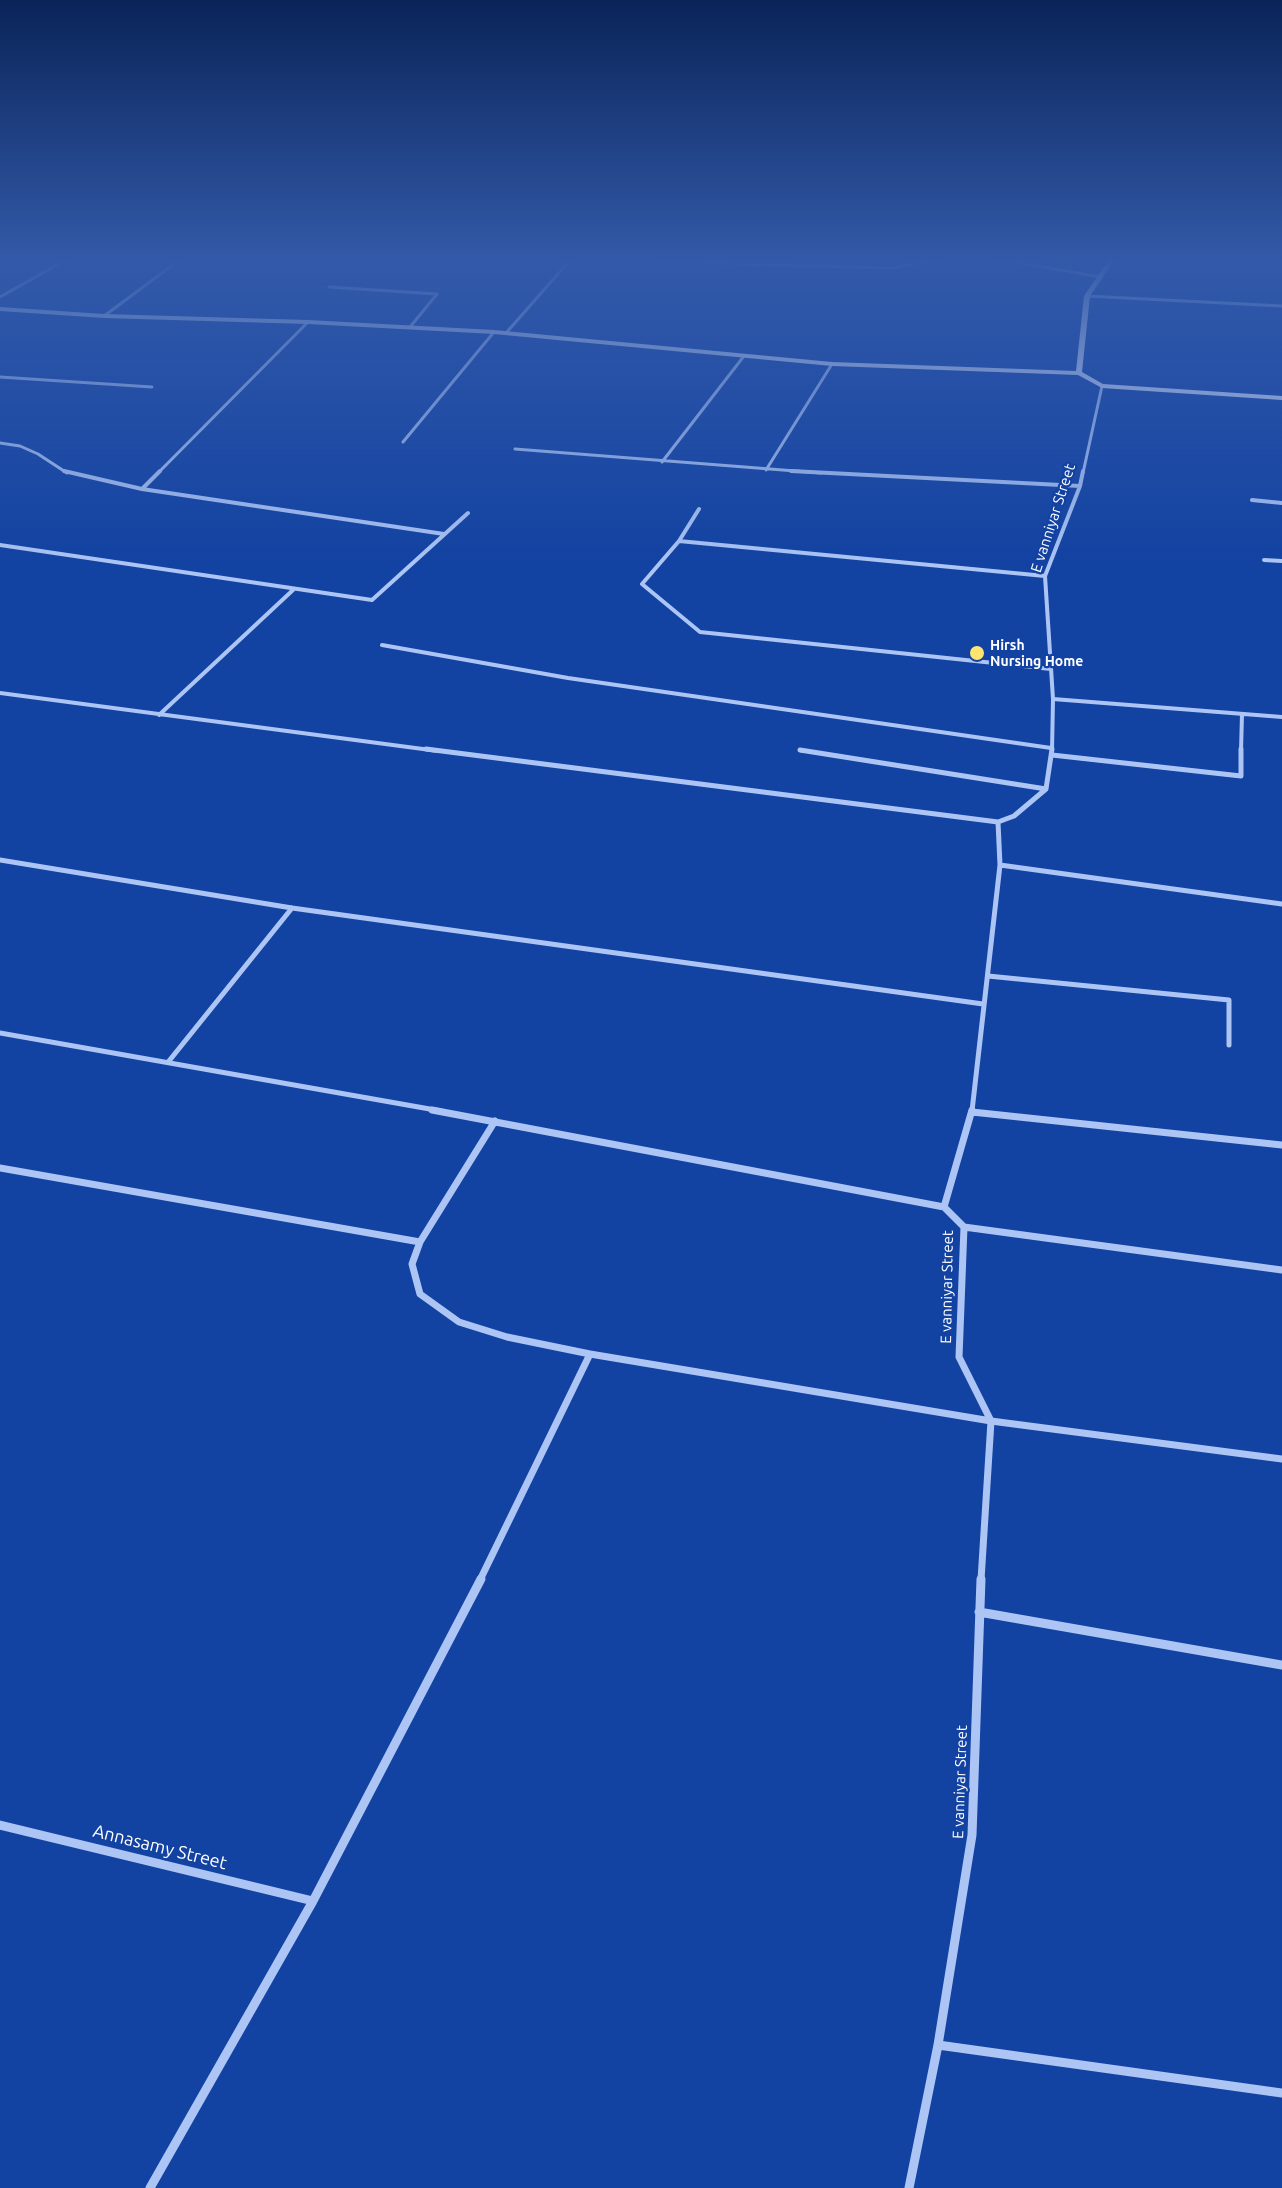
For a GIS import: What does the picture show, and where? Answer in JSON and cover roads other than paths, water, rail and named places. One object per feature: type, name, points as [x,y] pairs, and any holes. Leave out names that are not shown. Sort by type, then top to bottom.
[{"type":"main road","points":[[789,360],[832,364],[1079,373],[1102,386],[1282,398]]},
{"type":"main road","points":[[1079,373],[1080,360]]},
{"type":"street","points":[[142,489],[270,360]]},
{"type":"street","points":[[403,442],[471,360]]},
{"type":"street","points":[[662,462],[741,360]]},
{"type":"street","points":[[766,470],[832,364]]},
{"type":"street","points":[[0,377],[152,387]]},
{"type":"street","name":"E vanniyar Street","points":[[1046,789],[1052,752],[1053,699],[1045,576],[1080,486],[1102,386]]},
{"type":"street","points":[[0,443],[20,446],[38,454],[67,473],[142,489],[444,534]]},
{"type":"street","points":[[515,449],[766,470],[1080,486]]},
{"type":"street","points":[[1252,500],[1282,502]]},
{"type":"street","points":[[699,509],[679,541],[642,584],[700,632],[1051,669]]},
{"type":"street","points":[[0,545],[372,600],[468,513]]},
{"type":"street","points":[[679,541],[1045,576]]},
{"type":"street","points":[[1264,560],[1282,561]]},
{"type":"street","points":[[159,715],[293,590]]},
{"type":"street","points":[[382,645],[568,678],[1052,752],[1241,776],[1242,714]]},
{"type":"street","points":[[0,693],[998,822],[1014,816],[1046,789]]},
{"type":"street","points":[[1053,699],[1282,717]]},
{"type":"street","points":[[800,750],[1046,789]]},
{"type":"street","points":[[0,1033],[169,1061],[495,1121],[944,1207],[972,1112],[1000,865],[998,822]]},
{"type":"street","points":[[0,860],[292,908],[983,1004]]},
{"type":"street","points":[[1000,865],[1282,904]]},
{"type":"street","points":[[169,1061],[292,908]]},
{"type":"street","points":[[988,976],[1229,1000],[1229,1045]]},
{"type":"street","points":[[972,1112],[1282,1145]]},
{"type":"street","points":[[495,1121],[420,1242],[412,1264],[420,1294],[459,1322],[507,1337],[590,1354],[991,1421],[1282,1459]]},
{"type":"street","points":[[0,1168],[420,1242]]},
{"type":"street","name":"E vanniyar Street","points":[[909,2188],[938,2045],[972,1835],[979,1612],[991,1421],[959,1357],[964,1227],[944,1207]]},
{"type":"street","points":[[964,1227],[1282,1270]]},
{"type":"street","points":[[150,2188],[313,1901],[483,1574],[590,1354]]},
{"type":"street","points":[[979,1612],[1282,1665]]},
{"type":"street","name":"Annasamy Street","points":[[0,1825],[313,1901]]},
{"type":"street","points":[[938,2045],[1282,2093]]},
{"type":"place","name":"Hirsh Nursing Home","points":[[977,653]]}]
